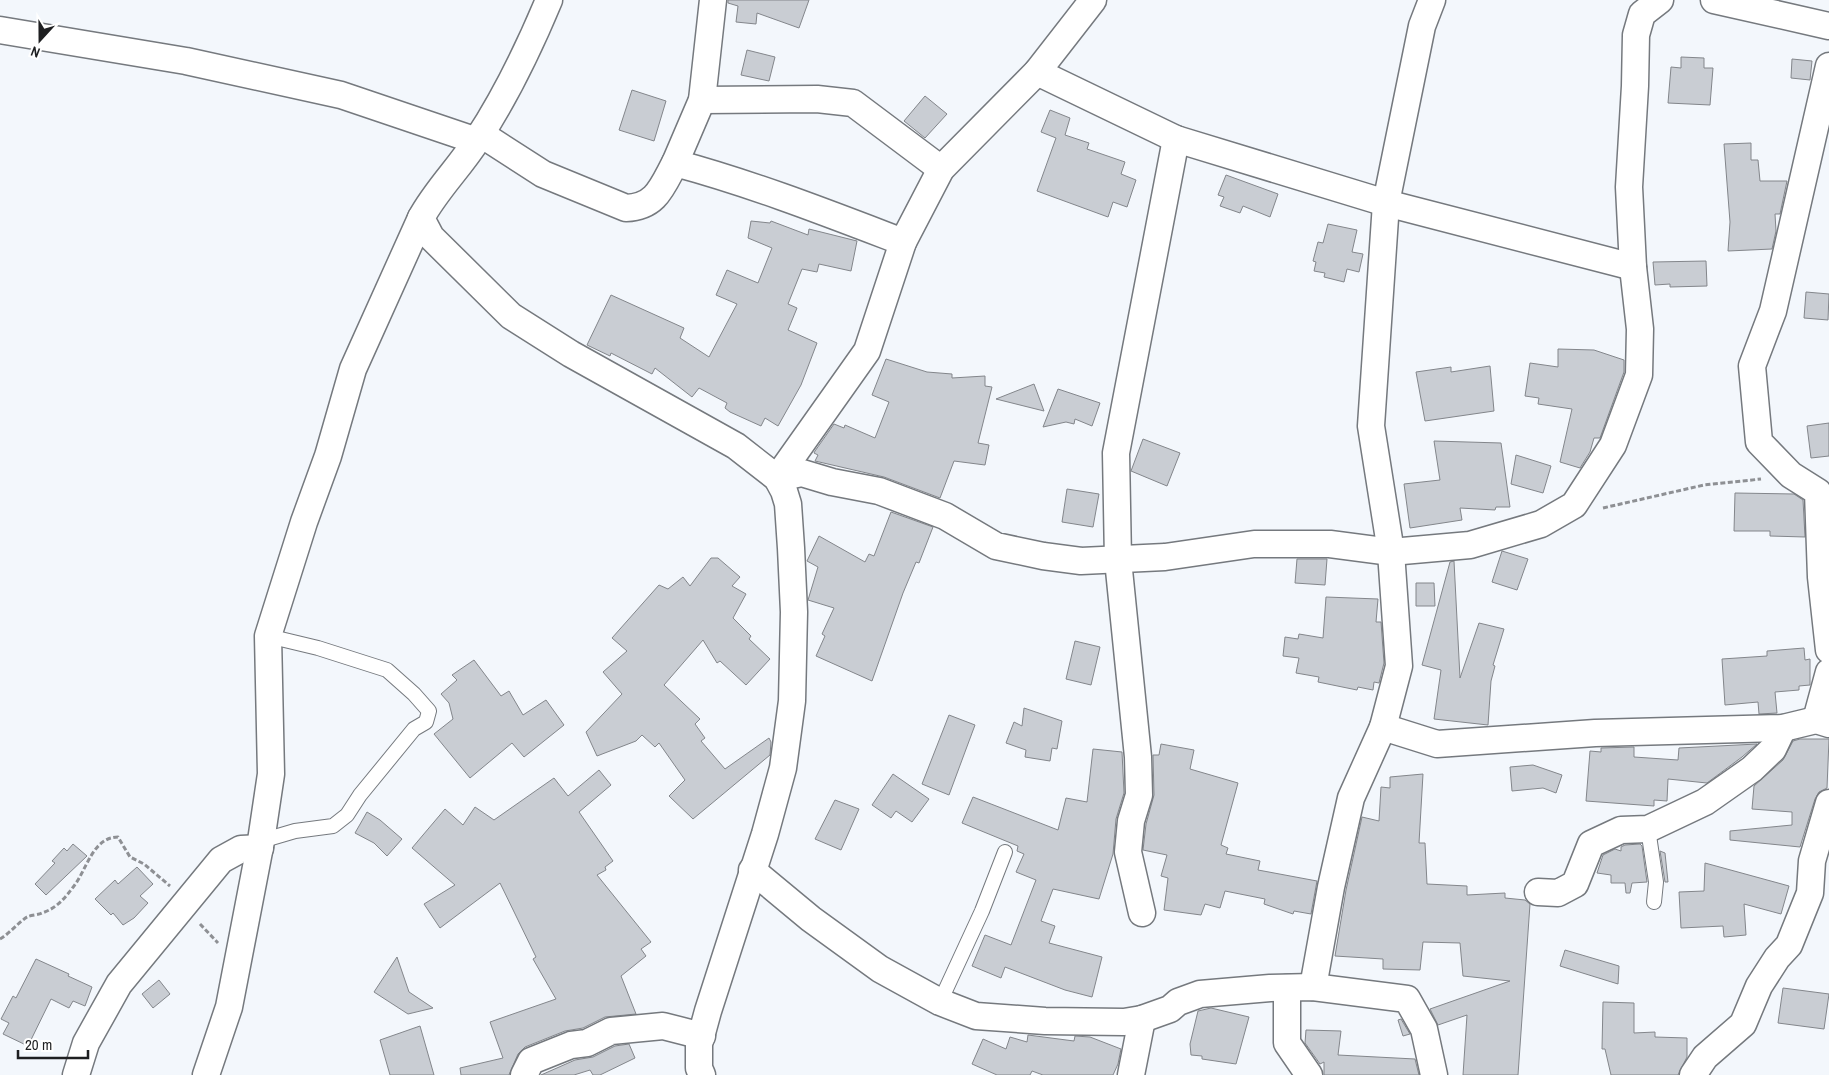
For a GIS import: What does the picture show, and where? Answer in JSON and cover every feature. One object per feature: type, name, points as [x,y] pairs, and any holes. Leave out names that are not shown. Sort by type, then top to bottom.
[{"type":"street","points":[[206,1075],[229,1007],[260,845],[271,774],[268,636],[304,522],[328,456],[353,369],[421,218],[430,202],[479,137],[529,47],[549,0]]},
{"type":"street","points":[[0,30],[186,61],[341,95],[479,137],[543,174],[626,208],[638,208],[647,204],[658,194],[675,163],[702,100],[713,0]]},
{"type":"street","points":[[777,478],[867,351],[902,242],[941,169],[1037,72],[1093,0]]},
{"type":"street","points":[[1313,987],[1331,887],[1351,798],[1383,727],[1399,666],[1391,552],[1371,426],[1386,203],[1422,26],[1432,0]]},
{"type":"street","points":[[777,478],[802,473],[832,482],[879,491],[945,516],[996,546],[1043,556],[1081,561],[1165,557],[1254,544],[1330,544],[1391,552],[1470,545],[1541,524],[1574,505],[1613,445],[1639,374],[1640,329],[1633,267],[1629,187],[1636,35],[1642,14],[1660,0]]},
{"type":"street","points":[[1714,0],[1829,26]]},
{"type":"street","points":[[1829,66],[1773,311],[1752,366],[1759,442],[1791,475],[1818,492],[1821,577],[1829,650]]},
{"type":"street","points":[[1037,72],[1176,139],[1386,203],[1633,267]]},
{"type":"street","points":[[702,100],[818,99],[852,103],[941,169]]},
{"type":"street","points":[[1142,913],[1128,852],[1131,821],[1139,795],[1138,757],[1118,560],[1116,452],[1176,139]]},
{"type":"street","points":[[675,163],[731,178],[786,196],[902,242]]},
{"type":"street","points":[[421,218],[431,237],[511,316],[579,359],[736,446],[777,478],[788,504],[794,612],[792,701],[783,768],[765,834],[752,870],[702,1036],[699,1068],[702,1075]]},
{"type":"street","points":[[1383,727],[1437,744],[1595,733],[1727,731],[1783,728],[1823,722],[1829,672]]},
{"type":"street","points":[[1538,892],[1558,892],[1575,884],[1591,844],[1621,830],[1648,828],[1705,802],[1752,770],[1774,749],[1783,728]]},
{"type":"street","points":[[1693,1075],[1705,1057],[1743,1024],[1759,986],[1777,958],[1789,945],[1810,893],[1812,861],[1829,803]]},
{"type":"street","points":[[76,1075],[86,1043],[119,984],[220,860],[241,849],[260,845]]},
{"type":"street","points":[[752,870],[811,919],[880,969],[940,1002],[976,1016],[1045,1021],[1124,1022],[1142,1019],[1170,1009],[1178,1002],[1200,994],[1222,990],[1313,987],[1407,999],[1424,1028],[1434,1075]]},
{"type":"street","points":[[1287,988],[1287,1043],[1308,1075]]},
{"type":"street","points":[[1131,1075],[1142,1019]]},
{"type":"street","points":[[524,1075],[531,1061],[571,1045],[587,1043],[611,1031],[663,1026],[702,1036]]},
{"type":"lane","points":[[260,845],[295,831],[333,826],[348,814],[360,795],[414,729],[426,722],[429,712],[414,694],[387,670],[318,648],[268,636]]},
{"type":"lane","points":[[1648,828],[1656,882],[1654,902]]},
{"type":"lane","points":[[940,1002],[982,911],[1005,852]]},
{"type":"path","points":[[1598,509],[1704,485],[1791,475]]},
{"type":"path","points":[[0,939],[27,917],[45,912],[60,904],[75,884],[95,849],[102,841],[110,837],[118,837],[130,857],[144,864],[160,877],[185,903],[210,937],[238,959]]},
{"type":"building","points":[[728,0],[809,0],[799,28],[757,13],[756,24],[736,22],[738,6],[728,3]]},
{"type":"building","points":[[747,50],[775,57],[769,81],[741,75]]},
{"type":"building","points":[[1681,57],[1704,58],[1704,68],[1713,68],[1710,105],[1668,103],[1671,67],[1681,68]]},
{"type":"building","points":[[1792,59],[1812,61],[1810,80],[1791,78]]},
{"type":"building","points":[[632,90],[666,101],[654,141],[619,130]]},
{"type":"building","points":[[925,96],[947,114],[925,138],[904,121]]},
{"type":"building","points":[[1050,110],[1070,118],[1065,135],[1089,143],[1087,149],[1125,162],[1121,174],[1136,180],[1127,207],[1113,202],[1108,217],[1037,191],[1056,138],[1041,132]]},
{"type":"building","points":[[1751,143],[1751,160],[1758,160],[1760,181],[1787,181],[1780,214],[1775,214],[1776,231],[1772,249],[1728,251],[1730,222],[1724,144]]},
{"type":"building","points":[[1226,175],[1278,194],[1270,217],[1243,206],[1240,213],[1220,206],[1224,197],[1218,195]]},
{"type":"building","points":[[751,221],[770,223],[771,221],[808,235],[809,229],[857,241],[851,271],[819,264],[817,272],[802,269],[788,304],[797,308],[788,330],[817,343],[801,385],[778,426],[765,418],[761,426],[730,412],[725,408],[727,403],[699,388],[692,397],[655,368],[652,374],[611,353],[610,356],[587,345],[611,295],[684,328],[680,338],[709,357],[737,304],[716,295],[727,270],[758,283],[772,248],[748,238]]},
{"type":"building","points":[[1328,224],[1357,230],[1352,252],[1363,254],[1359,272],[1347,269],[1344,282],[1324,277],[1325,273],[1314,271],[1316,262],[1313,261],[1318,242],[1323,243]]},
{"type":"building","points":[[1706,261],[1707,286],[1670,287],[1670,284],[1655,285],[1653,262]]},
{"type":"building","points":[[1806,292],[1829,294],[1828,320],[1804,318]]},
{"type":"building","points":[[1558,349],[1594,350],[1624,360],[1624,372],[1600,438],[1594,438],[1590,452],[1580,468],[1560,462],[1572,409],[1538,404],[1539,398],[1525,396],[1530,363],[1558,367]]},
{"type":"building","points":[[886,359],[927,372],[952,374],[952,378],[985,376],[985,386],[992,387],[978,443],[989,445],[985,465],[954,461],[940,498],[884,477],[815,461],[818,455],[814,453],[815,451],[834,424],[844,428],[845,425],[875,438],[889,402],[872,395]]},
{"type":"building","points":[[1490,366],[1494,411],[1425,421],[1416,372],[1451,367],[1451,372]]},
{"type":"building","points":[[1034,384],[1044,411],[996,399]]},
{"type":"building","points":[[1058,389],[1100,403],[1092,426],[1075,419],[1074,424],[1066,422],[1043,427]]},
{"type":"building","points":[[1829,423],[1829,456],[1811,458],[1807,426]]},
{"type":"building","points":[[1143,439],[1180,453],[1167,486],[1131,471]]},
{"type":"building","points":[[1434,441],[1501,443],[1510,507],[1496,507],[1495,510],[1460,508],[1462,520],[1410,528],[1404,484],[1440,480]]},
{"type":"building","points":[[1516,455],[1551,466],[1543,493],[1511,484]]},
{"type":"building","points":[[1067,489],[1099,494],[1093,527],[1062,522]]},
{"type":"building","points":[[1735,493],[1794,494],[1803,500],[1805,537],[1770,536],[1770,531],[1734,531]]},
{"type":"building","points":[[891,512],[933,527],[919,563],[916,562],[903,593],[872,681],[816,656],[825,636],[822,634],[834,608],[808,600],[818,567],[807,561],[819,536],[865,562],[869,554],[874,556]]},
{"type":"building","points":[[1502,551],[1528,559],[1517,590],[1492,582]]},
{"type":"building","points":[[711,558],[718,558],[740,577],[732,586],[746,594],[733,618],[751,636],[749,639],[770,659],[746,685],[720,661],[717,663],[703,640],[664,685],[700,719],[695,724],[705,738],[701,741],[725,769],[769,738],[771,742],[770,755],[693,819],[669,796],[685,780],[659,743],[655,747],[642,735],[636,741],[597,756],[586,732],[622,694],[603,672],[627,651],[612,638],[659,585],[668,589],[683,577],[690,586]]},
{"type":"building","points":[[1297,559],[1327,559],[1325,585],[1295,583]]},
{"type":"building","points":[[1454,561],[1460,678],[1479,623],[1504,629],[1493,665],[1495,666],[1491,681],[1488,725],[1434,719],[1441,670],[1422,665],[1450,562]]},
{"type":"building","points":[[1416,583],[1434,583],[1435,606],[1416,606]]},
{"type":"building","points":[[1326,597],[1378,599],[1376,622],[1381,622],[1384,663],[1379,683],[1374,682],[1373,690],[1358,687],[1357,690],[1318,682],[1319,677],[1296,673],[1299,658],[1283,656],[1285,637],[1298,639],[1299,634],[1323,638]]},
{"type":"building","points":[[1075,641],[1100,647],[1091,685],[1066,679]]},
{"type":"building","points":[[1804,648],[1805,660],[1810,659],[1810,685],[1799,686],[1799,690],[1775,692],[1777,713],[1759,714],[1758,702],[1725,705],[1722,659],[1767,656],[1767,651]]},
{"type":"building","points":[[474,660],[501,696],[509,691],[523,715],[546,700],[564,725],[524,757],[512,743],[470,778],[434,734],[453,719],[449,703],[441,694],[457,680],[452,675]]},
{"type":"building","points":[[1024,708],[1062,721],[1057,749],[1052,748],[1050,761],[1025,757],[1026,750],[1006,743],[1014,722],[1022,726]]},
{"type":"building","points":[[949,715],[975,725],[949,795],[922,784]]},
{"type":"building","points":[[1800,739],[1829,739],[1827,788],[1819,792],[1815,799],[1800,847],[1730,840],[1730,831],[1792,825],[1792,812],[1752,809],[1754,786],[1783,760],[1793,741]]},
{"type":"building","points":[[1161,744],[1194,750],[1190,769],[1238,783],[1221,845],[1228,848],[1226,854],[1260,861],[1258,870],[1317,881],[1311,914],[1294,911],[1293,914],[1264,904],[1265,899],[1225,891],[1220,908],[1205,904],[1201,915],[1164,910],[1168,878],[1161,876],[1167,855],[1143,850],[1146,824],[1154,795],[1153,755],[1159,755]]},
{"type":"building","points":[[1757,744],[1707,783],[1668,779],[1667,801],[1654,800],[1654,806],[1586,801],[1590,751],[1601,752],[1601,748],[1634,747],[1634,757],[1678,760],[1679,748]]},
{"type":"building","points":[[1093,749],[1122,752],[1124,793],[1116,819],[1113,854],[1099,899],[1053,889],[1041,921],[1055,926],[1049,943],[1102,957],[1092,997],[1065,990],[1005,967],[1001,978],[972,966],[985,935],[1011,945],[1036,880],[1016,872],[1024,854],[1017,851],[1018,846],[962,823],[973,797],[1058,830],[1066,798],[1087,802]]},
{"type":"building","points":[[1533,765],[1562,775],[1556,793],[1543,788],[1512,791],[1510,767]]},
{"type":"building","points":[[599,770],[611,785],[579,812],[613,861],[605,867],[606,870],[597,875],[651,942],[641,949],[646,956],[621,976],[636,1014],[605,1017],[583,1028],[565,1031],[525,1047],[518,1054],[509,1075],[461,1075],[460,1068],[503,1058],[490,1022],[556,999],[533,959],[536,957],[500,883],[440,928],[424,904],[455,885],[412,848],[445,809],[463,825],[475,807],[494,820],[554,778],[568,796]]},
{"type":"building","points":[[893,774],[929,799],[912,822],[896,811],[891,818],[872,805]]},
{"type":"building","points":[[1423,774],[1419,843],[1425,843],[1427,884],[1467,886],[1467,895],[1505,893],[1505,898],[1525,900],[1530,904],[1518,1075],[1463,1075],[1467,1015],[1438,1025],[1430,1009],[1510,981],[1463,976],[1460,943],[1423,942],[1420,970],[1383,969],[1383,959],[1335,956],[1346,890],[1362,817],[1379,821],[1381,787],[1390,788],[1390,777]]},
{"type":"building","points":[[835,800],[859,809],[841,850],[815,839]]},
{"type":"building","points":[[367,812],[380,820],[402,839],[387,856],[374,843],[355,833]]},
{"type":"building","points":[[73,844],[87,856],[46,895],[35,884],[55,863],[52,861],[64,848],[67,851]]},
{"type":"building","points":[[1640,844],[1642,846],[1647,882],[1632,883],[1630,893],[1626,893],[1625,883],[1611,883],[1611,875],[1597,873],[1603,855],[1615,849],[1621,851],[1621,847],[1625,845]]},
{"type":"building","points":[[1660,851],[1665,853],[1668,882],[1665,882]]},
{"type":"building","points":[[1705,863],[1789,886],[1781,914],[1744,904],[1746,935],[1724,937],[1723,926],[1681,928],[1679,892],[1704,891]]},
{"type":"building","points":[[137,867],[153,884],[140,896],[148,903],[134,918],[123,925],[113,913],[111,915],[95,899],[115,880],[118,884]]},
{"type":"building","points":[[1565,950],[1619,966],[1618,984],[1560,966]]},
{"type":"building","points":[[397,957],[409,992],[433,1008],[408,1014],[374,992]]},
{"type":"building","points":[[36,959],[92,987],[85,1006],[73,1001],[69,1008],[51,999],[28,1046],[3,1034],[9,1023],[1,1019],[13,996],[16,998]]},
{"type":"building","points":[[159,980],[170,994],[153,1008],[142,994]]},
{"type":"building","points":[[1783,988],[1829,994],[1824,1029],[1778,1023]]},
{"type":"building","points":[[1603,1002],[1634,1003],[1634,1033],[1655,1032],[1655,1037],[1687,1038],[1687,1057],[1678,1075],[1611,1075],[1605,1049],[1602,1049]]},
{"type":"building","points":[[1211,1008],[1249,1017],[1236,1064],[1202,1059],[1202,1056],[1191,1055],[1190,1044],[1198,1011]]},
{"type":"building","points":[[1401,1019],[1410,1034],[1403,1036],[1398,1020]]},
{"type":"building","points":[[420,1026],[434,1075],[390,1075],[380,1040]]},
{"type":"building","points":[[1306,1030],[1341,1031],[1338,1055],[1415,1059],[1419,1075],[1324,1075],[1324,1062],[1320,1064],[1305,1043]]},
{"type":"building","points":[[1028,1035],[1074,1041],[1075,1036],[1090,1037],[1121,1049],[1118,1064],[1113,1075],[1043,1075],[1032,1071],[1030,1075],[997,1075],[972,1064],[983,1039],[1006,1049],[1010,1037],[1027,1042]]},
{"type":"building","points":[[629,1044],[635,1058],[600,1075],[593,1075],[590,1070],[574,1075],[541,1075],[575,1060],[593,1057],[615,1046]]}]
